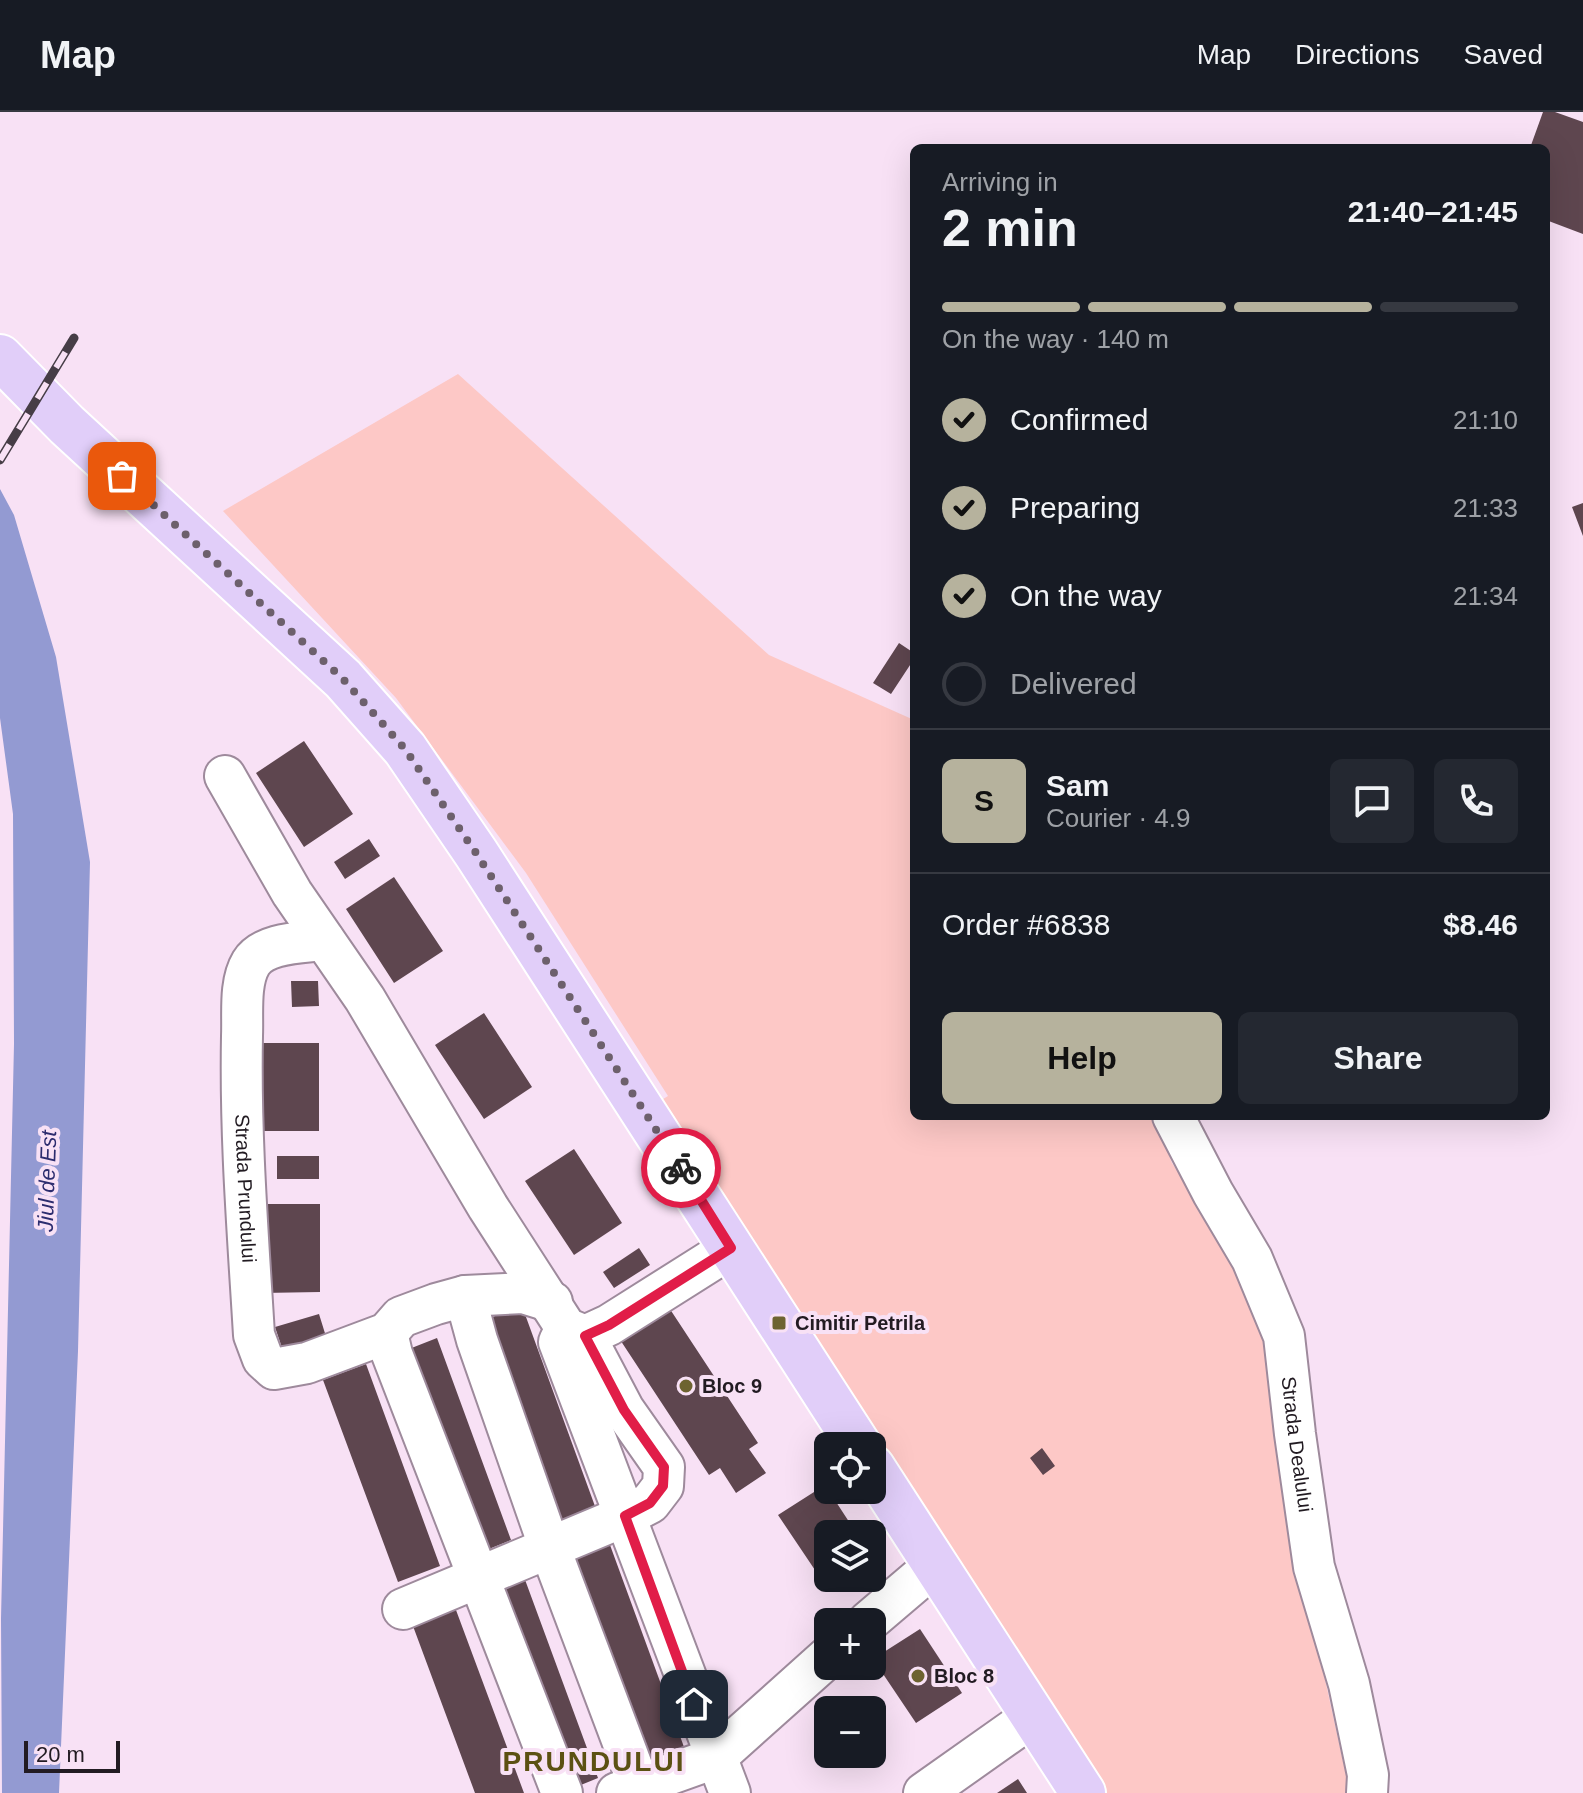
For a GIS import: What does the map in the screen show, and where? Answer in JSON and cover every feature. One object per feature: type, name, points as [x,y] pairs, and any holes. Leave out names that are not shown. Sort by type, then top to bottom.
[{"type":"main road","points":[[0,357],[67,425],[296,634],[372,710],[405,749],[476,853],[850,1432]]},
{"type":"main road","points":[[886,1489],[1083,1793]]},
{"type":"street","points":[[225,776],[292,893],[365,999],[488,1207],[664,1467],[663,1486],[650,1503],[403,1609]]},
{"type":"street","name":"Strada Prundului","points":[[324,940],[266,951],[251,963],[243,989],[241,1119],[254,1335],[263,1359],[274,1369],[307,1363],[387,1333],[401,1317],[465,1296],[523,1293],[568,1322]]},
{"type":"street","name":"Strada Dealului","points":[[1175,1120],[1252,1259],[1284,1336],[1314,1567],[1349,1684],[1368,1775],[1367,1793]]},
{"type":"street","points":[[568,1322],[609,1325],[731,1248]]},
{"type":"street","points":[[465,1296],[477,1340],[633,1790],[722,1775],[814,1673]]},
{"type":"street","points":[[568,1322],[559,1342],[722,1775]]},
{"type":"street","points":[[387,1333],[392,1354],[562,1793]]},
{"type":"street","points":[[884,1608],[935,1565]]},
{"type":"street","points":[[924,1793],[1033,1716]]},
{"type":"shaded area","points":[[458,374],[769,655],[910,718],[910,1120],[1156,1120],[1172,1163],[1264,1302],[1308,1602],[1350,1793],[1107,1793],[886,1456],[886,1432],[870,1432],[655,1104],[668,1096],[526,873],[396,698],[223,511]]},
{"type":"water","name":"Jiul de Est","points":[[0,489],[14,515],[56,657],[90,862],[78,1351],[59,1793],[2,1793],[1,1619],[14,1044],[13,814],[0,718]]},
{"type":"building","points":[[1543,112],[1555,112],[1583,122],[1583,234],[1550,222],[1550,144],[1531,144]]},
{"type":"building","points":[[1583,503],[1583,536],[1572,507]]},
{"type":"building","points":[[899,643],[910,650],[910,665],[891,694],[873,683]]},
{"type":"building","points":[[304,741],[353,814],[304,847],[256,773]]},
{"type":"building","points":[[369,839],[380,856],[345,879],[334,862]]},
{"type":"building","points":[[394,877],[443,951],[394,983],[346,909]]},
{"type":"building","points":[[291,981],[318,981],[319,1006],[292,1007]]},
{"type":"building","points":[[484,1013],[532,1087],[484,1119],[435,1045]]},
{"type":"building","points":[[261,1043],[319,1043],[319,1131],[261,1131]]},
{"type":"building","points":[[574,1149],[622,1223],[574,1255],[525,1181]]},
{"type":"building","points":[[277,1156],[319,1156],[319,1179],[277,1179]]},
{"type":"building","points":[[262,1204],[320,1204],[320,1292],[262,1293]]},
{"type":"building","points":[[639,1248],[650,1265],[614,1288],[603,1272]]},
{"type":"building","name":"Bloc 9","points":[[662,1297],[758,1443],[749,1449],[766,1473],[736,1493],[720,1468],[709,1475],[613,1329]]},
{"type":"building","points":[[522,1306],[596,1509],[553,1524],[479,1322]]},
{"type":"building","points":[[319,1314],[328,1343],[285,1357],[275,1327]]},
{"type":"building","points":[[437,1338],[511,1540],[484,1551],[409,1349]]},
{"type":"building","points":[[366,1364],[440,1566],[398,1582],[323,1380]]},
{"type":"building","points":[[1042,1448],[1055,1466],[1043,1475],[1030,1458]]},
{"type":"building","points":[[814,1492],[814,1504],[837,1504],[848,1520],[814,1520],[814,1569],[778,1515]]},
{"type":"building","points":[[610,1545],[684,1747],[641,1762],[567,1560]]},
{"type":"building","points":[[524,1577],[598,1778],[571,1789],[497,1587]]},
{"type":"building","points":[[453,1602],[524,1793],[475,1793],[410,1618]]},
{"type":"building","name":"Bloc 8","points":[[920,1629],[962,1693],[916,1723],[886,1678],[886,1651]]},
{"type":"building","points":[[1018,1779],[1027,1793],[997,1793]]},
{"type":"railway","points":[[0,460],[74,338]]},
{"type":"way so far","points":[[122,476],[343,679],[405,749],[681,1168]]},
{"type":"place","name":"Cimitir Petrila","points":[[779,1323]]},
{"type":"place","name":"Bloc 9","points":[[686,1386]]},
{"type":"place","name":"Bloc 8","points":[[918,1676]]},
{"type":"district","name":"PRUNDULUI","points":[[594,1761]]},
{"type":"route","points":[[681,1168],[731,1248],[609,1325],[585,1336],[624,1410],[664,1467],[663,1486],[650,1503],[625,1516],[694,1704]]}]
